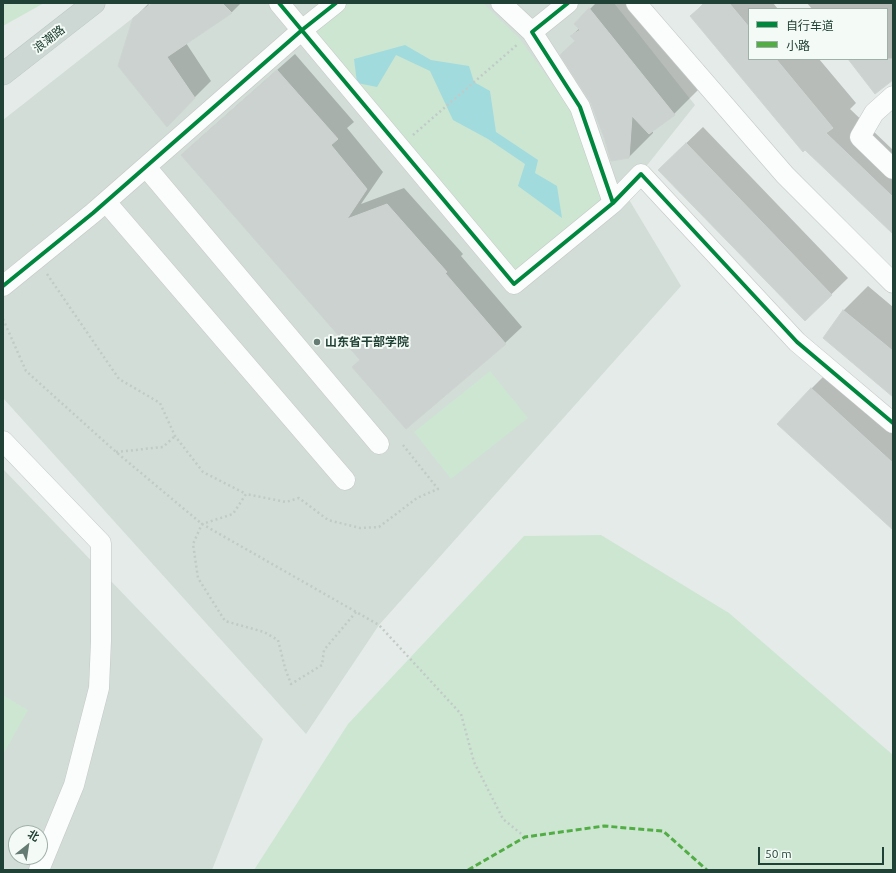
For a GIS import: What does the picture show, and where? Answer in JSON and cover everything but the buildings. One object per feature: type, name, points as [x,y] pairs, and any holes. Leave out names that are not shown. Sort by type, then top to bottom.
[{"type":"main road","name":"浪潮路","points":[[3,74],[94,3]]},
{"type":"street","points":[[279,3],[514,284],[613,203],[641,174],[797,342],[893,423]]},
{"type":"street","points":[[3,286],[106,202],[302,30],[336,3]]},
{"type":"street","points":[[501,3],[532,32],[580,106],[613,203]]},
{"type":"street","points":[[532,32],[568,3]]},
{"type":"street","points":[[636,3],[785,176],[893,283]]},
{"type":"street","points":[[893,96],[874,113],[860,137],[893,169]]},
{"type":"street","points":[[146,167],[379,444]]},
{"type":"street","points":[[106,202],[345,480]]},
{"type":"street","points":[[3,441],[101,544],[101,641],[99,688],[74,785],[39,870]]},
{"type":"path","points":[[399,147],[532,32]]},
{"type":"path","points":[[36,259],[119,379],[160,403],[175,436],[203,472],[246,494],[286,502],[299,498],[328,520],[360,528],[379,527],[417,498],[438,489],[403,445]]},
{"type":"path","points":[[3,319],[26,371],[116,452],[202,524],[379,625],[461,714],[474,762],[503,819],[526,837]]},
{"type":"path","points":[[116,452],[163,447],[175,436]]},
{"type":"path","points":[[246,494],[233,514],[202,524],[193,544],[198,578],[225,621],[264,632],[278,640],[285,668],[291,684],[322,665],[324,650],[356,612]]},
{"type":"shaded area","name":"山东省干部学院","points":[[152,3],[614,3],[695,105],[625,193],[681,286],[379,625],[306,734],[3,398],[3,120]]},
{"type":"shaded area","points":[[3,469],[263,739],[212,870],[3,870]]},
{"type":"green space","points":[[3,3],[44,3],[3,26]]},
{"type":"green space","points":[[349,3],[483,3],[520,39],[572,111],[603,199],[514,272],[313,31]]},
{"type":"green space","points":[[490,371],[528,418],[451,479],[414,432]]},
{"type":"green space","points":[[601,535],[729,613],[893,755],[893,870],[254,870],[348,724],[524,536]]},
{"type":"green space","points":[[3,695],[28,710],[3,755]]},
{"type":"water","points":[[405,45],[431,60],[469,66],[474,82],[490,91],[496,132],[538,160],[535,173],[557,186],[562,218],[518,186],[525,164],[488,139],[453,120],[430,71],[396,55],[377,87],[357,83],[354,59]]},
{"type":"marked path","points":[[468,870],[525,837],[604,826],[663,831],[707,870]]},
{"type":"cycle path","points":[[279,3],[514,284],[613,203],[580,107],[532,32],[568,3]]},
{"type":"cycle path","points":[[3,286],[93,213],[302,30],[336,3]]},
{"type":"cycle path","points":[[613,203],[641,174],[797,342],[893,423]]},
{"type":"place","name":"山东省干部学院","points":[[317,342]]}]
